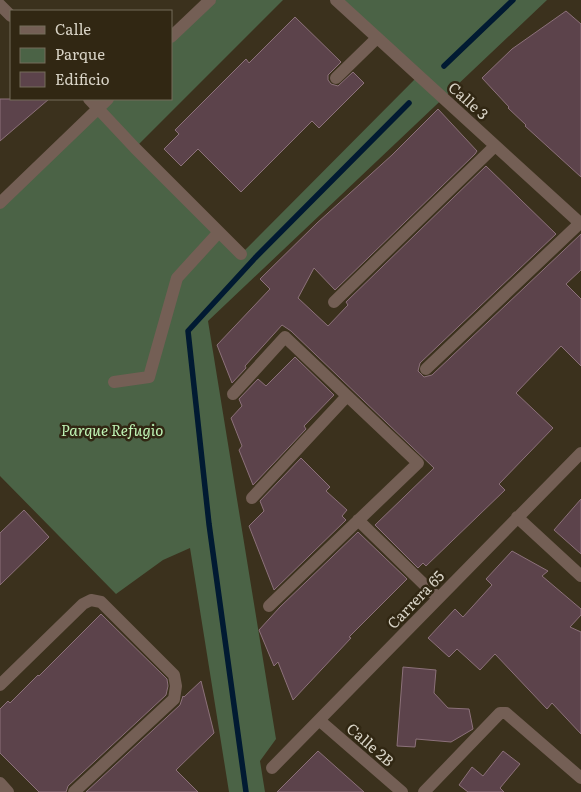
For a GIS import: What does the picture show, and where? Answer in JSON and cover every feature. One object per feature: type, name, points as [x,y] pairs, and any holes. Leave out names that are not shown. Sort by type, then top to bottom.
[{"type":"street","points":[[172,36],[210,0]]},
{"type":"street","name":"Calle 3","points":[[336,0],[581,224]]},
{"type":"street","points":[[0,4],[10,15]]},
{"type":"street","points":[[336,78],[377,38]]},
{"type":"street","points":[[90,100],[241,254]]},
{"type":"street","points":[[0,203],[107,100]]},
{"type":"street","points":[[334,302],[495,146]]},
{"type":"street","points":[[426,369],[581,224]]},
{"type":"street","points":[[114,382],[149,377],[177,278],[219,232]]},
{"type":"street","points":[[233,394],[285,337],[418,463],[269,606]]},
{"type":"street","points":[[252,498],[347,396]]},
{"type":"street","name":"Carrera 65","points":[[272,768],[581,453]]},
{"type":"street","points":[[518,517],[581,576]]},
{"type":"street","points":[[358,520],[438,598]]},
{"type":"street","points":[[0,685],[83,604],[91,600],[101,602],[174,675],[176,686],[174,699],[74,792]]},
{"type":"street","points":[[424,792],[503,711],[581,778]]},
{"type":"street","name":"Calle 2B","points":[[319,720],[402,792]]},
{"type":"street","points":[[0,783],[8,792]]},
{"type":"green space","name":"Parque Refugio","points":[[210,0],[283,0],[135,148],[241,254],[418,76],[336,0],[547,0],[208,321],[276,739],[260,761],[265,792],[229,792],[190,548],[163,560],[116,594],[0,476],[0,203],[107,100],[172,100],[172,36]]},
{"type":"building","points":[[566,11],[581,24],[581,177],[525,126],[482,78],[512,49]]},
{"type":"building","points":[[295,17],[341,62],[328,75],[328,80],[331,84],[338,86],[353,72],[364,83],[319,128],[312,121],[241,192],[198,149],[181,166],[164,149],[179,134],[175,130],[246,59],[249,63]]},
{"type":"building","points":[[0,99],[48,100],[0,141]]},
{"type":"building","points":[[438,109],[477,151],[475,154],[335,290],[314,268],[298,298],[328,326],[348,305],[346,302],[486,166],[556,234],[420,363],[418,371],[424,377],[432,375],[581,234],[581,270],[566,284],[581,299],[581,366],[561,346],[516,393],[553,428],[499,484],[505,490],[426,566],[423,563],[418,568],[375,525],[434,468],[291,331],[282,325],[232,383],[217,345],[270,289],[260,279]]},
{"type":"building","points":[[295,357],[334,395],[304,426],[306,429],[253,485],[239,450],[242,446],[231,418],[242,406],[239,399],[258,379],[266,386]]},
{"type":"building","points":[[301,458],[330,487],[326,491],[347,510],[342,516],[346,520],[274,590],[249,526],[264,511],[260,501]]},
{"type":"building","points":[[581,499],[581,554],[554,530]]},
{"type":"building","points":[[24,510],[49,537],[0,585],[0,533]]},
{"type":"building","points":[[358,532],[407,579],[349,637],[351,638],[293,700],[278,662],[274,666],[259,630],[280,607]]},
{"type":"building","points":[[512,551],[548,571],[542,576],[581,609],[581,615],[570,627],[581,632],[581,734],[552,703],[547,709],[495,654],[480,670],[457,649],[449,657],[428,638],[455,609],[463,617],[492,585],[486,579]]},
{"type":"building","points":[[101,614],[167,679],[166,695],[68,786],[66,792],[39,792],[0,753],[0,709],[8,701],[10,703],[39,676]]},
{"type":"building","points":[[403,667],[436,670],[434,693],[448,708],[469,709],[473,729],[451,742],[416,739],[415,747],[397,746]]},
{"type":"building","points":[[201,681],[214,733],[176,770],[198,792],[86,792],[180,705],[183,696]]},
{"type":"building","points":[[318,751],[364,792],[277,792]]},
{"type":"building","points":[[503,751],[520,764],[500,788],[504,792],[468,792],[459,785],[472,767],[483,776]]},
{"type":"waterway","points":[[444,66],[513,0]]},
{"type":"waterway","points":[[246,792],[209,524],[188,331],[255,258],[409,103]]}]
